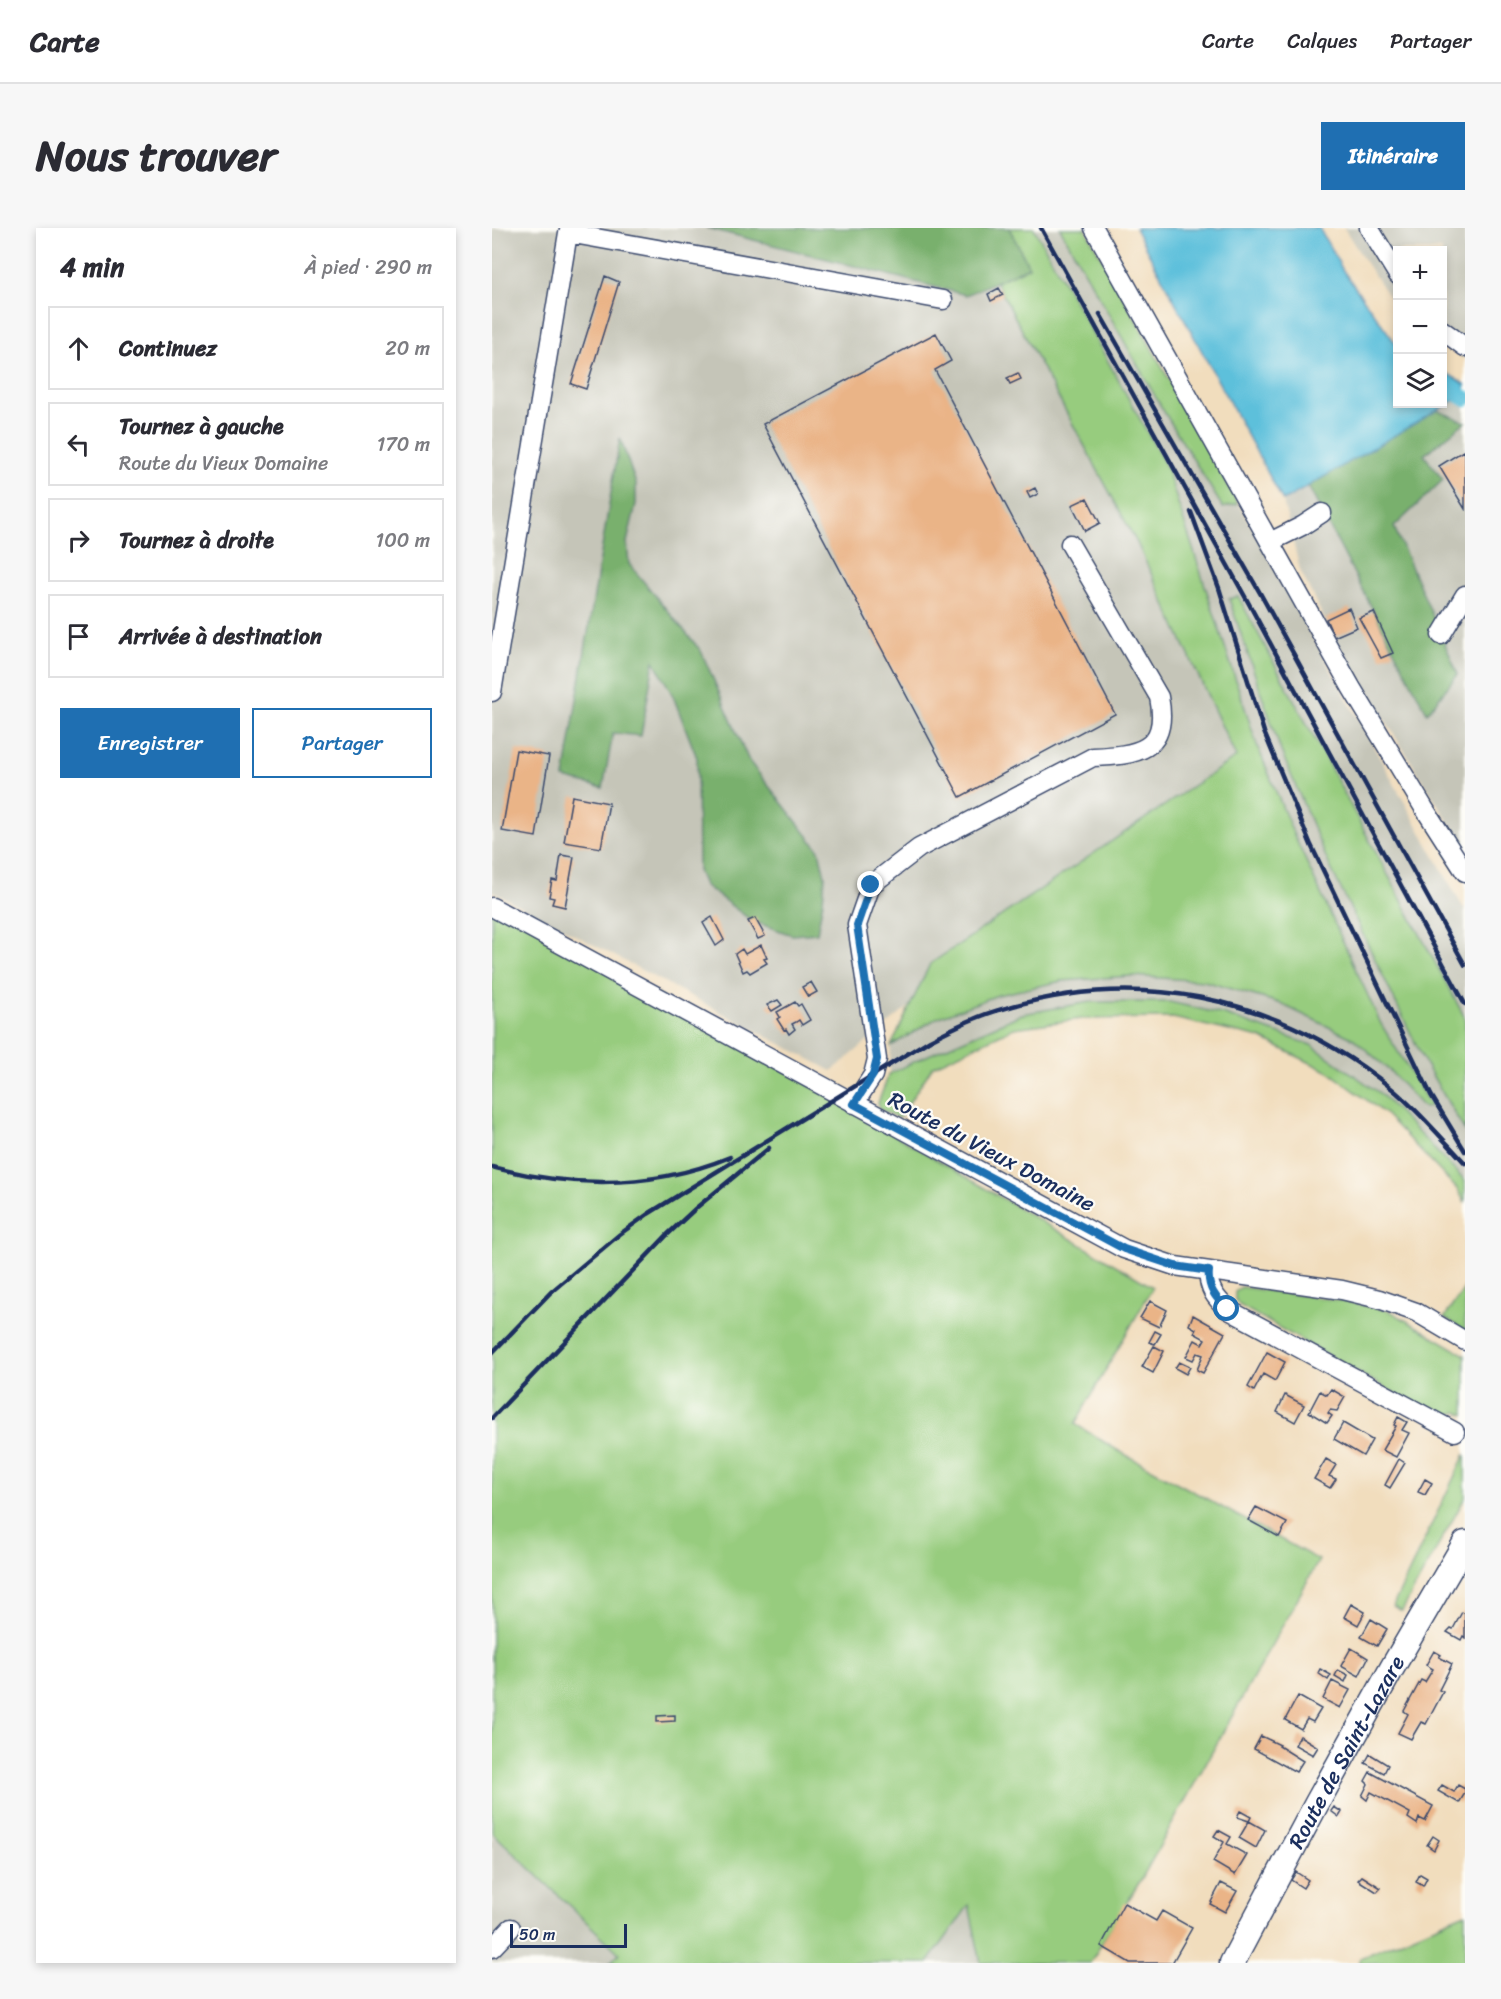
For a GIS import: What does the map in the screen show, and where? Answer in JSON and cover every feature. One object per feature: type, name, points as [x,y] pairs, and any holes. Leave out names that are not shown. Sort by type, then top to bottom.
[{"type":"main road","name":"Route de Saint-Lazare","points":[[1232,1963],[1380,1689],[1465,1543]]},
{"type":"street","points":[[1094,228],[1351,687],[1465,872]]},
{"type":"street","points":[[1369,228],[1393,267]]},
{"type":"street","points":[[492,692],[568,233],[943,300]]},
{"type":"street","points":[[1447,333],[1465,347]]},
{"type":"street","points":[[1270,542],[1322,513]]},
{"type":"street","points":[[854,1104],[873,1075],[877,1059],[857,925],[871,885],[919,848],[1093,757],[1125,755],[1143,750],[1159,735],[1162,714],[1159,698],[1070,544]]},
{"type":"street","points":[[1441,635],[1465,595]]},
{"type":"street","name":"Route du Vieux Domaine","points":[[492,908],[1124,1249],[1175,1266],[1342,1290],[1379,1299],[1416,1312],[1465,1341]]},
{"type":"street","points":[[1209,1271],[1208,1279],[1213,1294],[1227,1309],[1455,1432]]},
{"type":"street","points":[[492,1948],[511,1928]]},
{"type":"shaded area","points":[[492,228],[707,228],[966,295],[996,282],[1137,543],[1236,757],[930,964],[911,1005],[832,1071],[492,891]]},
{"type":"shaded area","points":[[1009,228],[1085,228],[1465,911],[1465,1191],[1413,1128],[1294,1044],[1137,1004],[1001,1026],[889,1080],[891,1046],[937,1018],[998,995],[1062,981],[1132,976],[1204,981],[1279,1003],[1354,1039],[1381,1024]]},
{"type":"shaded area","points":[[1344,228],[1465,228],[1465,359],[1447,348],[1447,246],[1393,246],[1393,303]]},
{"type":"shaded area","points":[[1465,394],[1465,848],[1333,637],[1300,570],[1283,501],[1441,408],[1447,408],[1447,405]]},
{"type":"shaded area","points":[[492,1832],[620,1954],[610,1963],[492,1963]]},
{"type":"shaded area","points":[[969,1904],[981,1963],[928,1963]]},
{"type":"green space","points":[[707,228],[1009,228],[1029,267],[966,295]]},
{"type":"green space","points":[[1009,228],[1034,228],[1166,466],[1257,745],[1293,833],[1381,1024],[1431,1106],[1424,1108],[1390,1071],[1354,1039],[1279,1003],[1204,981],[1132,976],[1062,981],[998,995],[937,1018],[891,1046],[930,964],[1236,757],[1137,543],[996,282],[1029,267]]},
{"type":"green space","points":[[1060,228],[1085,228],[1238,504],[1223,508],[1163,410]]},
{"type":"green space","points":[[1437,410],[1465,422],[1424,455],[1443,480],[1394,527],[1458,674],[1427,713],[1308,486]]},
{"type":"green space","points":[[620,438],[636,484],[636,504],[627,542],[629,564],[701,651],[749,761],[819,850],[825,876],[817,933],[792,935],[752,921],[704,885],[698,871],[697,758],[673,696],[654,661],[641,736],[613,733],[603,788],[564,778]]},
{"type":"green space","points":[[1238,596],[1465,1018],[1465,1131],[1426,1065],[1327,860],[1281,751],[1229,599]]},
{"type":"green space","points":[[492,898],[1153,1287],[1075,1424],[1117,1450],[1319,1560],[1142,1878],[1090,1963],[981,1963],[969,1905],[928,1963],[610,1963],[619,1953],[492,1832]]},
{"type":"green space","points":[[1090,1002],[1170,1002],[1225,1015],[1311,1045],[1381,1094],[1465,1181],[1465,1203],[1458,1190],[1384,1113],[1329,1072],[1260,1038],[1173,1018],[1081,1019],[1014,1028],[933,1066],[899,1118],[881,1110],[878,1103],[889,1074],[1022,1014]]},
{"type":"green space","points":[[1241,1287],[1344,1301],[1390,1311],[1465,1355],[1465,1415],[1457,1412],[1444,1417],[1426,1411],[1239,1305],[1235,1299],[1235,1292]]},
{"type":"green space","points":[[1465,1287],[1465,1330],[1444,1318]]},
{"type":"green space","points":[[1465,1454],[1465,1498],[1402,1611],[1393,1606]]},
{"type":"green space","points":[[1465,1913],[1465,1963],[1360,1963],[1360,1958]]},
{"type":"water","points":[[1135,228],[1319,228],[1344,272],[1393,339],[1393,408],[1441,408],[1283,501]]},
{"type":"water","points":[[1447,373],[1465,384],[1465,394],[1447,405]]},
{"type":"building","points":[[605,276],[619,282],[586,389],[571,384]]},
{"type":"building","points":[[999,288],[1003,295],[991,301],[988,294]]},
{"type":"building","points":[[936,333],[951,361],[935,370],[1115,714],[960,797],[763,424]]},
{"type":"building","points":[[1018,373],[1021,379],[1010,384],[1007,378]]},
{"type":"building","points":[[1463,451],[1465,454],[1465,509],[1439,466]]},
{"type":"building","points":[[1035,488],[1038,494],[1030,498],[1027,492]]},
{"type":"building","points":[[1087,498],[1100,523],[1085,531],[1072,505]]},
{"type":"building","points":[[1349,608],[1357,627],[1334,637],[1326,619]]},
{"type":"building","points":[[1374,612],[1393,653],[1381,658],[1359,618]]},
{"type":"building","points":[[516,750],[549,756],[536,837],[502,831]]},
{"type":"building","points":[[572,796],[609,803],[601,848],[564,842]]},
{"type":"building","points":[[561,855],[574,857],[565,907],[552,904],[554,898],[549,897],[552,880],[557,881]]},
{"type":"building","points":[[712,917],[724,940],[716,946],[703,923]]},
{"type":"building","points":[[755,918],[765,936],[758,939],[748,921]]},
{"type":"building","points":[[761,945],[767,963],[750,973],[747,970],[743,972],[735,954],[742,949],[745,954]]},
{"type":"building","points":[[811,982],[817,992],[808,997],[802,987]]},
{"type":"building","points":[[778,1000],[782,1005],[772,1011],[767,1005]]},
{"type":"building","points":[[795,1002],[798,1006],[801,1004],[810,1020],[802,1025],[799,1020],[792,1024],[795,1029],[789,1034],[777,1019],[780,1017],[777,1012]]},
{"type":"building","points":[[1150,1301],[1167,1310],[1159,1327],[1140,1318]]},
{"type":"building","points":[[1193,1315],[1225,1333],[1203,1373],[1197,1370],[1203,1355],[1197,1353],[1193,1360],[1186,1357],[1195,1340],[1202,1344],[1205,1339],[1194,1333],[1196,1329],[1189,1325]]},
{"type":"building","points":[[1155,1331],[1161,1334],[1155,1344],[1149,1342]]},
{"type":"building","points":[[1154,1346],[1164,1351],[1153,1373],[1142,1367]]},
{"type":"building","points":[[1267,1352],[1285,1362],[1275,1381],[1263,1374],[1254,1391],[1248,1387]]},
{"type":"building","points":[[1179,1362],[1190,1367],[1186,1374],[1175,1368]]},
{"type":"building","points":[[1331,1389],[1345,1397],[1337,1411],[1330,1410],[1328,1413],[1332,1416],[1327,1423],[1309,1412],[1320,1391],[1327,1395]]},
{"type":"building","points":[[1285,1395],[1304,1405],[1295,1422],[1277,1412]]},
{"type":"building","points":[[1398,1417],[1407,1422],[1402,1430],[1409,1433],[1396,1457],[1382,1450],[1396,1426],[1394,1425]]},
{"type":"building","points":[[1343,1423],[1372,1440],[1363,1456],[1334,1439]]},
{"type":"building","points":[[1326,1459],[1336,1465],[1329,1476],[1336,1479],[1330,1488],[1314,1479]]},
{"type":"building","points":[[1399,1459],[1405,1463],[1390,1488],[1385,1485]]},
{"type":"building","points":[[1425,1479],[1432,1483],[1425,1495],[1418,1492]]},
{"type":"building","points":[[1256,1507],[1287,1523],[1279,1537],[1248,1520]]},
{"type":"building","points":[[1351,1604],[1365,1612],[1358,1625],[1344,1617]]},
{"type":"building","points":[[1462,1612],[1465,1614],[1465,1638],[1463,1636],[1461,1640],[1447,1632],[1453,1629]]},
{"type":"building","points":[[1371,1619],[1387,1629],[1377,1646],[1361,1637]]},
{"type":"building","points":[[1351,1648],[1368,1658],[1359,1676],[1341,1666]]},
{"type":"building","points":[[1434,1651],[1441,1655],[1439,1657],[1452,1664],[1439,1690],[1443,1692],[1426,1724],[1421,1722],[1411,1739],[1398,1733],[1408,1714],[1404,1711],[1421,1680],[1425,1682],[1433,1669],[1426,1665]]},
{"type":"building","points":[[1320,1669],[1331,1675],[1328,1680],[1318,1673]]},
{"type":"building","points":[[1338,1670],[1348,1675],[1345,1682],[1335,1676]]},
{"type":"building","points":[[1332,1681],[1350,1690],[1340,1708],[1323,1699]]},
{"type":"building","points":[[1298,1696],[1321,1709],[1313,1722],[1307,1719],[1301,1729],[1285,1720]]},
{"type":"building","points":[[675,1715],[675,1721],[657,1722],[657,1716]]},
{"type":"building","points":[[1261,1736],[1280,1745],[1303,1761],[1296,1772],[1254,1749]]},
{"type":"building","points":[[1300,1736],[1318,1747],[1313,1755],[1295,1745]]},
{"type":"building","points":[[1370,1754],[1388,1765],[1384,1773],[1365,1763]]},
{"type":"building","points":[[1370,1772],[1433,1806],[1425,1821],[1419,1818],[1417,1824],[1408,1818],[1410,1813],[1371,1792],[1367,1800],[1362,1796],[1368,1784],[1365,1781]]},
{"type":"building","points":[[1442,1785],[1454,1792],[1458,1785],[1465,1789],[1459,1803],[1438,1791]]},
{"type":"building","points":[[1334,1807],[1342,1812],[1339,1817],[1331,1811]]},
{"type":"building","points":[[1240,1811],[1251,1817],[1249,1821],[1237,1817]]},
{"type":"building","points":[[1249,1821],[1265,1830],[1256,1848],[1239,1838]]},
{"type":"building","points":[[1218,1830],[1231,1837],[1227,1844],[1247,1855],[1235,1875],[1213,1862],[1224,1842],[1214,1836]]},
{"type":"building","points":[[1433,1836],[1439,1840],[1434,1850],[1427,1845]]},
{"type":"building","points":[[1296,1872],[1308,1880],[1303,1888],[1291,1880]]},
{"type":"building","points":[[1420,1874],[1427,1878],[1423,1886],[1416,1882]]},
{"type":"building","points":[[1362,1876],[1381,1888],[1377,1892],[1358,1880]]},
{"type":"building","points":[[1221,1883],[1237,1891],[1225,1912],[1210,1904]]},
{"type":"building","points":[[1124,1903],[1156,1921],[1162,1911],[1192,1928],[1172,1963],[1130,1963],[1101,1946]]},
{"type":"waterway","points":[[1447,389],[1465,398]]},
{"type":"railway","points":[[1041,228],[1248,602],[1465,1004]]},
{"type":"railway","points":[[1100,314],[1260,593],[1465,965]]},
{"type":"railway","points":[[1191,512],[1219,588],[1264,732],[1311,845],[1431,1095],[1465,1151]]},
{"type":"railway","points":[[492,1353],[551,1292],[620,1234],[648,1214],[930,1040],[986,1014],[1055,997],[1104,991],[1152,992],[1200,998],[1246,1009],[1291,1026],[1335,1049],[1389,1086],[1465,1163]]},
{"type":"railway","points":[[492,1418],[667,1235],[769,1148]]},
{"type":"railway","points":[[492,1167],[552,1179],[612,1182],[672,1175],[730,1157]]},
{"type":"route","points":[[871,885],[857,925],[877,1059],[873,1075],[854,1104],[1124,1249],[1175,1266],[1209,1271],[1208,1279],[1213,1294],[1227,1309]]}]
